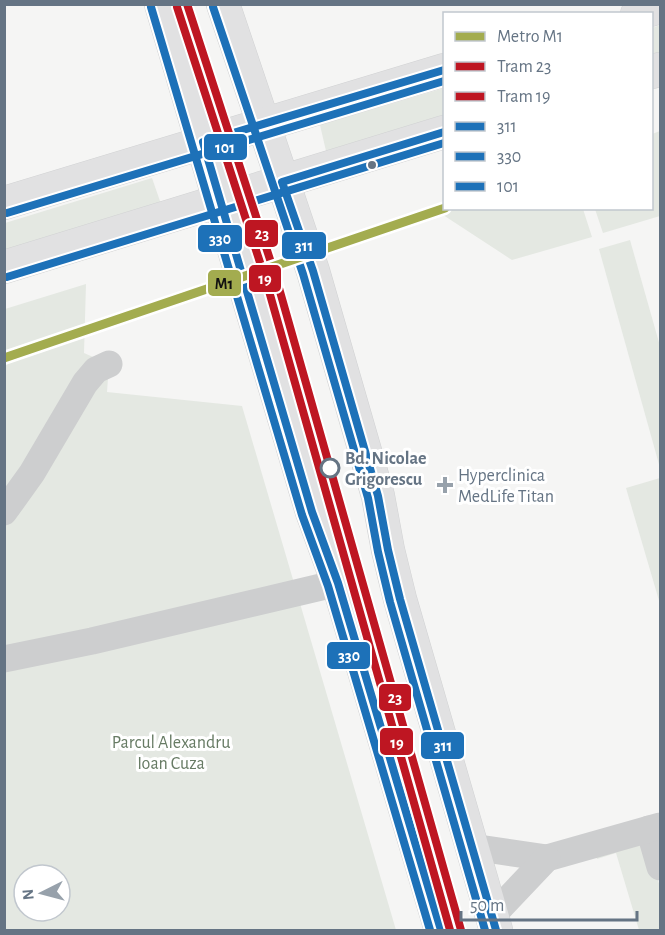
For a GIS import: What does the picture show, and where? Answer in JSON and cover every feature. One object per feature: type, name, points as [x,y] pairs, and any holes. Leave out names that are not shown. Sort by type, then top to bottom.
[{"type":"main road","points":[[162,4],[312,512],[338,583],[441,930]]},
{"type":"main road","points":[[223,4],[313,271],[372,473],[395,580],[494,923]]},
{"type":"main road","points":[[643,12],[660,6]]},
{"type":"main road","points":[[4,203],[443,70]]},
{"type":"main road","points":[[4,267],[443,132]]},
{"type":"street","points":[[4,512],[32,473],[85,383],[96,370],[109,364]]},
{"type":"street","points":[[4,659],[93,641],[338,583]]},
{"type":"street","points":[[472,847],[547,858],[655,827],[660,867]]},
{"type":"street","points":[[494,923],[547,858]]},
{"type":"green space","points":[[660,25],[660,53],[653,56],[653,28]]},
{"type":"green space","points":[[443,88],[443,116],[326,151],[320,125]]},
{"type":"green space","points":[[660,131],[660,216],[603,233],[595,210],[653,210],[653,134]]},
{"type":"green space","points":[[152,178],[161,204],[5,251],[5,223]]},
{"type":"green space","points":[[443,206],[443,210],[583,210],[592,237],[512,260],[437,211]]},
{"type":"green space","points":[[630,240],[660,346],[660,468],[599,249]]},
{"type":"green space","name":"Parcul Alexandru Ioan Cuza","points":[[86,284],[84,353],[109,364],[107,392],[242,406],[396,930],[5,930],[5,309]]},
{"type":"green space","points":[[660,478],[660,604],[626,488]]},
{"type":"green space","points":[[646,837],[660,887],[660,930],[639,930],[616,853],[597,859],[595,851]]},
{"type":"metro line","name":"M1","points":[[4,358],[443,209]]},
{"type":"tram line","name":"23","points":[[187,4],[277,281],[461,930]]},
{"type":"tram line","name":"19","points":[[177,7],[267,284],[450,930]]},
{"type":"transit line","name":"330","points":[[151,7],[302,515],[328,586],[430,930]]},
{"type":"transit line","name":"330","points":[[213,7],[303,274],[368,498],[390,602],[485,930]]},
{"type":"transit line","name":"311","points":[[441,930],[338,583],[312,512],[203,142],[443,70]]},
{"type":"transit line","name":"101","points":[[7,213],[443,81]]},
{"type":"transit line","name":"311","points":[[443,132],[282,182],[313,271],[378,496],[400,599],[496,930]]},
{"type":"transit line","name":"101","points":[[7,277],[443,143]]},
{"type":"place","name":"Bd. Nicolae Grigorescu","points":[[330,468]]},
{"type":"place","name":"Hyperclinica MedLife Titan","points":[[445,485]]}]
